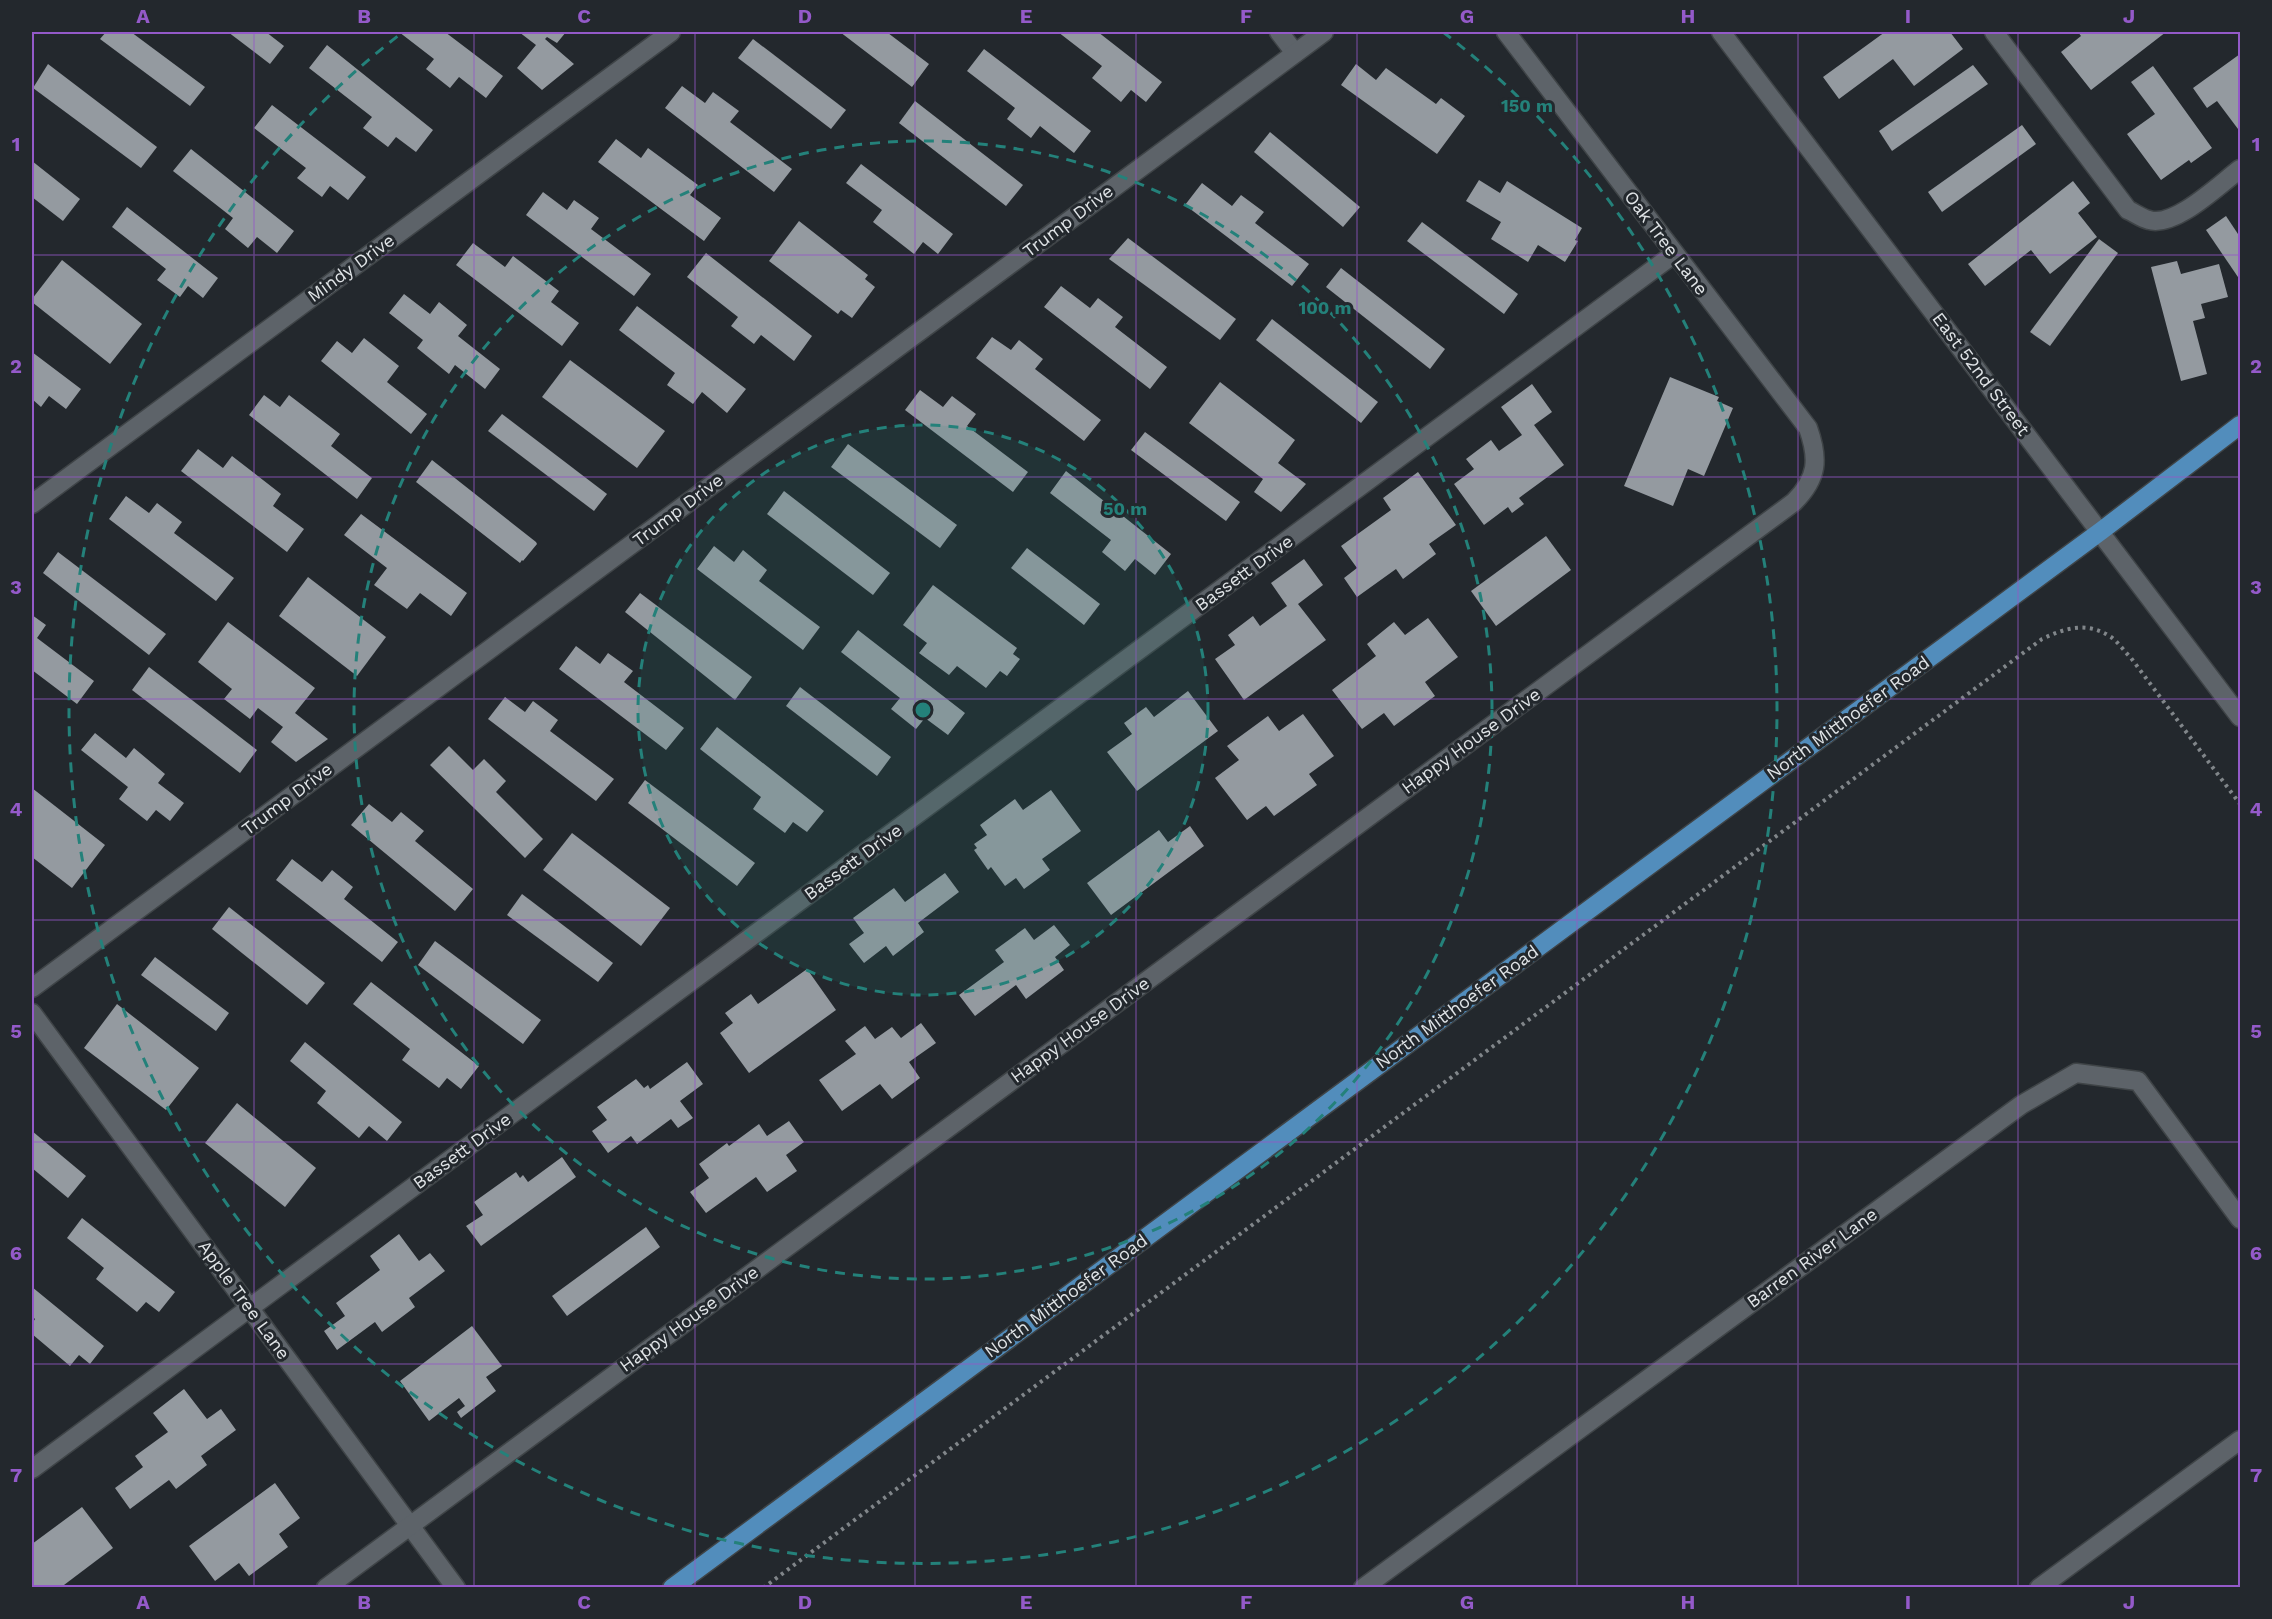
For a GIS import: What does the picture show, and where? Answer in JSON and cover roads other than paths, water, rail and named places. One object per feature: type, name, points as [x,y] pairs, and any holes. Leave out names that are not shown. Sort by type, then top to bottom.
[{"type":"main road","name":"North Mitthoefer Road","points":[[672,1587],[2101,531],[2241,425]]},
{"type":"street","name":"Mindy Drive","points":[[32,504],[671,32]]},
{"type":"street","points":[[1279,32],[1295,53]]},
{"type":"street","name":"Trump Drive","points":[[32,988],[1324,32]]},
{"type":"street","name":"Oak Tree Lane","points":[[1506,32],[1808,428],[1816,459]]},
{"type":"street","name":"East 52nd Street","points":[[1721,32],[2241,717]]},
{"type":"street","points":[[2001,34],[2128,210],[2150,220],[2170,219],[2241,169]]},
{"type":"street","name":"Bassett Drive","points":[[32,1469],[1674,254]]},
{"type":"street","name":"Happy House Drive","points":[[326,1587],[1794,502],[1812,478],[1816,459]]},
{"type":"street","name":"Apple Tree Lane","points":[[32,1013],[456,1587]]},
{"type":"street","name":"Barren River Lane","points":[[1363,1587],[2011,1112],[2076,1073],[2138,1081],[2241,1219]]},
{"type":"street","points":[[2038,1587],[2241,1440]]}]
